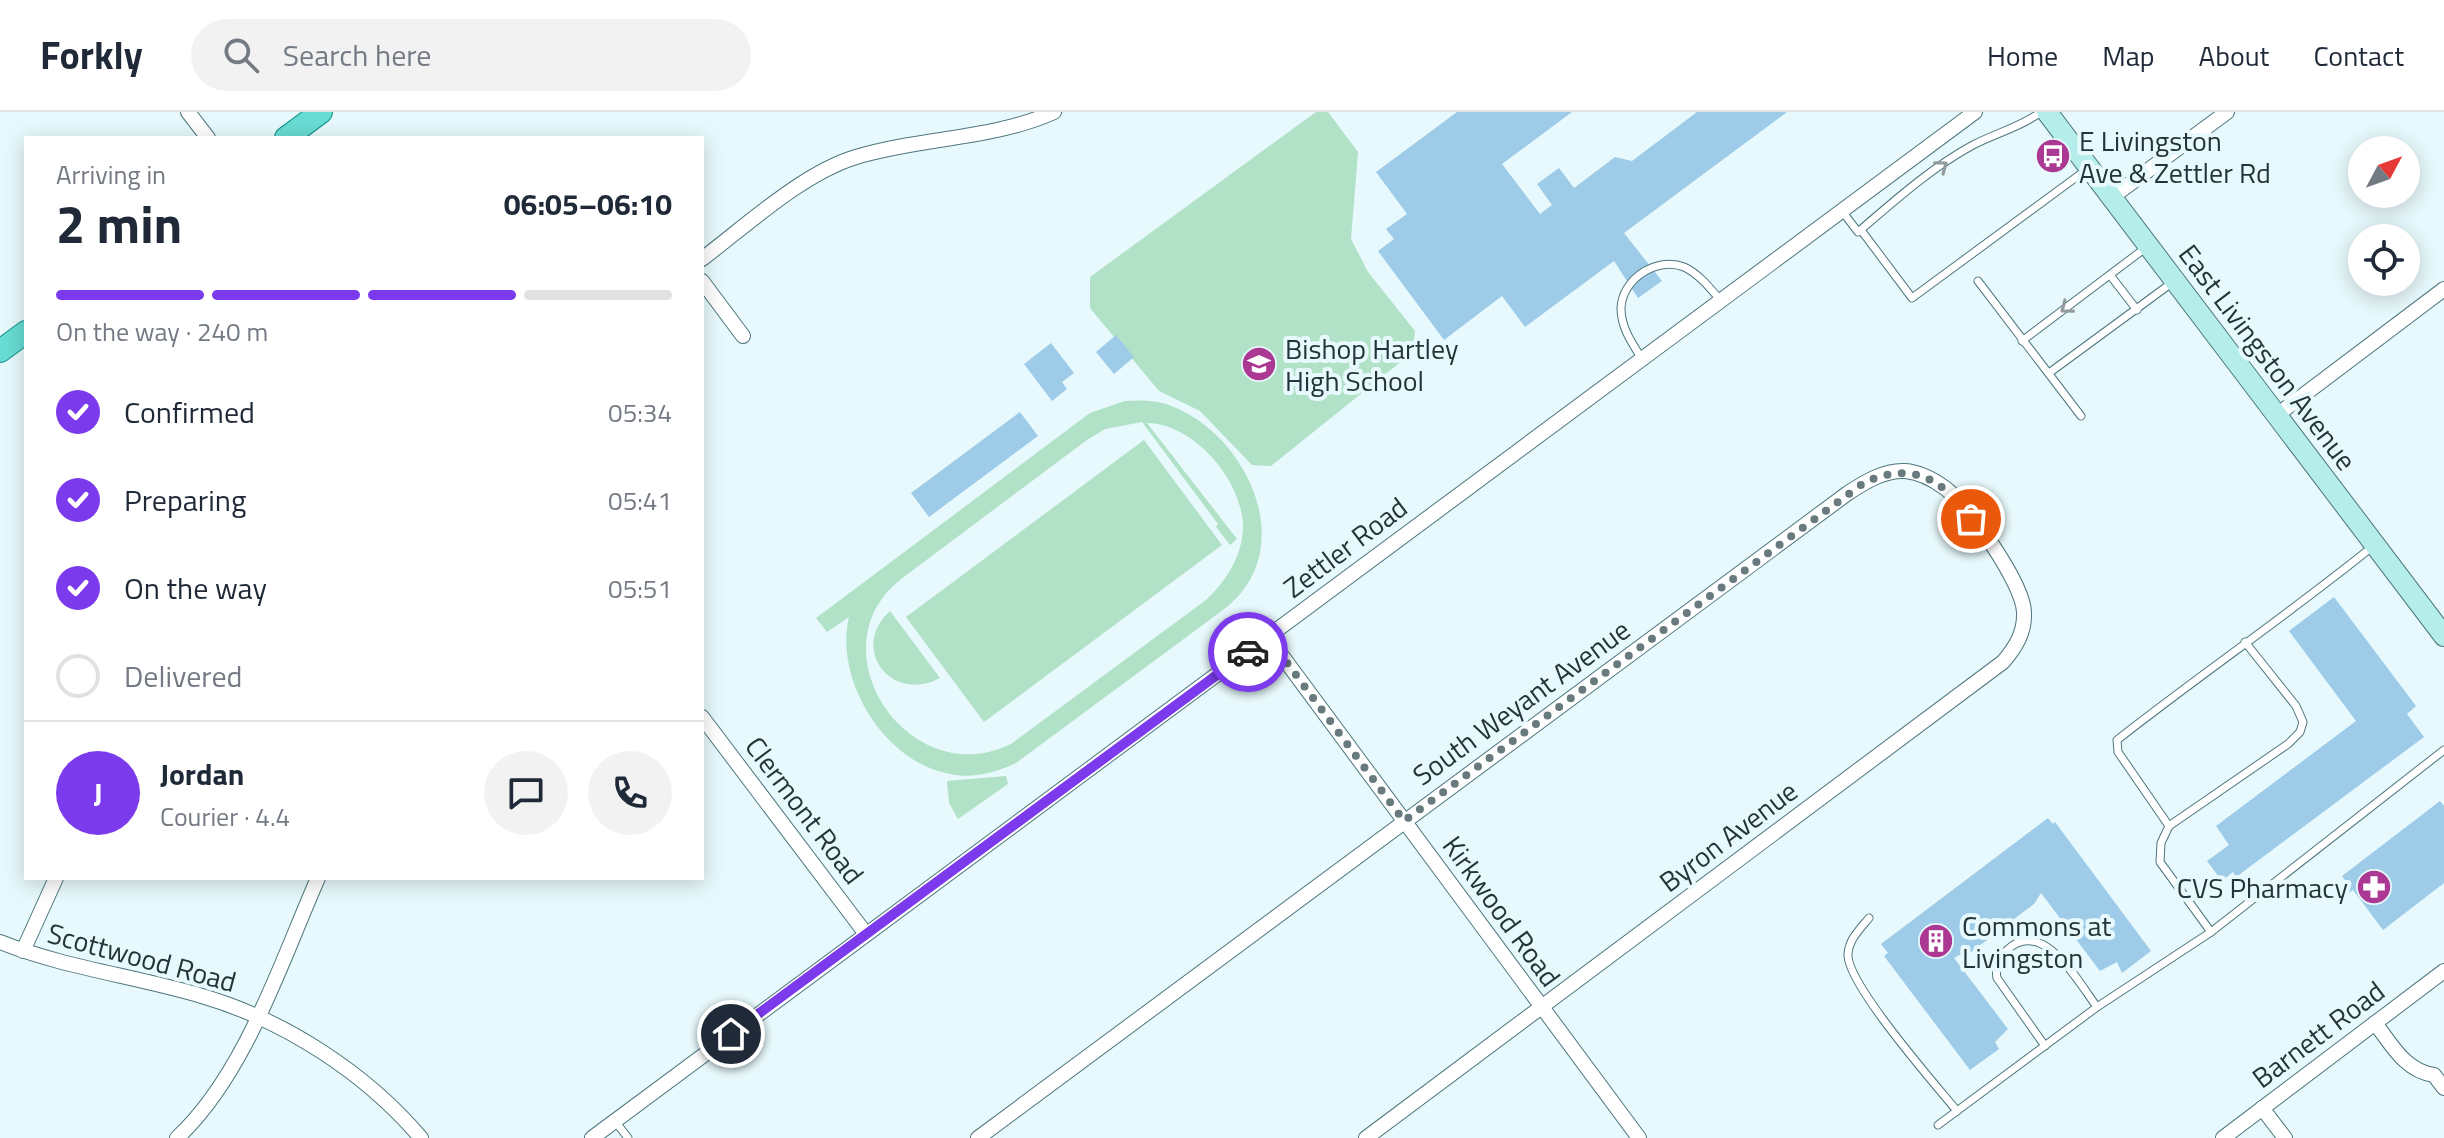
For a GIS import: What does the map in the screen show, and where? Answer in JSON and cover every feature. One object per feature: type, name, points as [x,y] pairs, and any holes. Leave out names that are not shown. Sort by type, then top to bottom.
[{"type":"main road","points":[[289,136],[321,112]]},
{"type":"main road","name":"East Livingston Avenue","points":[[2044,112],[2112,197],[2444,636]]},
{"type":"main road","points":[[0,351],[24,333]]},
{"type":"street","points":[[188,112],[206,136]]},
{"type":"street","points":[[704,258],[793,191],[853,157],[1054,112]]},
{"type":"street","name":"Zettler Road","points":[[592,1138],[1975,112]]},
{"type":"street","points":[[2112,197],[2227,112]]},
{"type":"street","points":[[704,284],[743,336]]},
{"type":"street","points":[[2277,415],[2444,289]]},
{"type":"street","name":"South Weyant Avenue","points":[[978,1138],[1865,482],[1885,473],[1906,471],[1928,478],[1953,495],[1982,533]]},
{"type":"street","name":"Byron Avenue","points":[[1366,1138],[2003,662],[2015,649],[2022,632],[2022,595],[2014,577],[1982,533]]},
{"type":"street","name":"Kirkwood Road","points":[[1268,637],[1639,1138]]},
{"type":"street","name":"Clermont Road","points":[[704,720],[866,934]]},
{"type":"street","points":[[23,951],[55,880]]},
{"type":"street","points":[[177,1138],[199,1117],[217,1093],[256,1018],[317,880]]},
{"type":"street","name":"Scottwood Road","points":[[0,942],[23,951],[204,997],[256,1018],[303,1042],[355,1076],[421,1138]]},
{"type":"street","name":"Barnett Road","points":[[2223,1138],[2444,971]]},
{"type":"street","points":[[2375,1023],[2408,1066],[2420,1073],[2434,1075],[2444,1088]]},
{"type":"street","points":[[2262,1108],[2285,1138]]},
{"type":"lane","points":[[1842,211],[1858,232],[1972,146],[2044,112]]},
{"type":"lane","points":[[1861,230],[1912,298],[2089,168]]},
{"type":"lane","points":[[2022,341],[2149,246]]},
{"type":"lane","points":[[1642,359],[1627,334],[1621,307],[1629,286],[1644,272],[1658,265],[1686,268],[1721,301]]},
{"type":"lane","points":[[2110,275],[2137,310]]},
{"type":"lane","points":[[1978,281],[2081,416]]},
{"type":"lane","points":[[2049,373],[2175,281]]},
{"type":"lane","points":[[2169,826],[2118,752],[2117,740],[2245,642],[2304,602],[2375,545]]},
{"type":"lane","points":[[2211,932],[2160,862],[2161,843],[2169,826],[2288,744],[2300,732],[2303,722],[2296,706],[2245,642]]},
{"type":"lane","points":[[1938,1125],[2097,1007],[2211,932],[2444,750]]},
{"type":"lane","points":[[1869,918],[1851,939],[1847,957],[1857,983],[1957,1111]]},
{"type":"lane","points":[[2045,1046],[1997,978],[1995,969],[1999,960],[2014,944],[2034,939],[2047,947],[2069,969],[2097,1007]]},
{"type":"lane","points":[[615,1121],[628,1138]]},
{"type":"green space","points":[[1316,112],[1328,112],[1358,152],[1351,239],[1368,272],[1415,331],[1413,352],[1271,466],[1252,465],[1200,411],[1159,391],[1090,308],[1090,277]]},
{"type":"green space","points":[[1125,401],[1162,403],[1200,422],[1224,443],[1242,468],[1255,496],[1261,526],[1260,555],[1248,583],[1227,607],[1016,763],[992,772],[967,776],[926,766],[904,753],[885,736],[869,715],[849,666],[846,641],[849,617],[827,632],[816,618],[1090,413]],"holes":[[[1142,422],[1218,524],[1216,527],[1230,545],[1237,539],[1147,423],[1165,426],[1199,444],[1226,475],[1235,493],[1241,512],[1242,540],[1231,568],[1213,593],[1011,744],[973,754],[938,749],[908,732],[884,706],[870,675],[866,641],[876,608],[901,579],[1105,429]]]},
{"type":"green space","points":[[1144,440],[1222,545],[984,722],[906,617]]},
{"type":"green space","points":[[890,611],[940,678],[922,684],[906,684],[892,678],[881,668],[875,655],[874,641],[878,626]]},
{"type":"green space","points":[[1006,776],[1008,784],[958,819],[949,803],[947,781]]},
{"type":"building","points":[[1457,112],[1572,112],[1502,164],[1540,214],[1552,205],[1537,184],[1559,168],[1574,188],[1615,157],[1632,161],[1697,112],[1787,112],[1624,233],[1662,281],[1638,298],[1614,261],[1525,327],[1502,296],[1444,340],[1378,251],[1394,239],[1386,229],[1407,214],[1376,172]]},
{"type":"building","points":[[1116,335],[1134,357],[1114,374],[1096,352]]},
{"type":"building","points":[[1051,343],[1074,373],[1062,382],[1067,389],[1052,401],[1024,364]]},
{"type":"building","points":[[1020,412],[1038,436],[929,517],[911,493]]},
{"type":"building","points":[[2334,597],[2416,706],[2407,714],[2424,737],[2236,877],[2233,872],[2222,881],[2207,861],[2229,845],[2216,826],[2356,721],[2289,631]]},
{"type":"building","name":"CVS Pharmacy","points":[[2440,801],[2444,806],[2444,883],[2383,930],[2353,890],[2341,898],[2336,890],[2347,883],[2342,876]]},
{"type":"building","name":"Commons at Livingston","points":[[2048,818],[2053,824],[2055,822],[2151,951],[2122,973],[2117,962],[2100,971],[2041,893],[2034,904],[2006,925],[2008,928],[1997,937],[1995,934],[1967,955],[1965,952],[1954,958],[2008,1029],[1995,1042],[1999,1049],[1970,1070],[1884,956],[1888,953],[1881,944]]},
{"type":"way so far","points":[[1248,652],[1268,637],[1404,821],[1865,482],[1885,473],[1906,471],[1928,478],[1953,495],[1971,519]]},
{"type":"place","name":"E Livingston Ave & Zettler Rd","points":[[2053,156]]},
{"type":"place","name":"Bishop Hartley High School","points":[[1259,364]]},
{"type":"place","name":"CVS Pharmacy","points":[[2374,887]]},
{"type":"place","name":"Commons at Livingston","points":[[1936,941]]},
{"type":"route","points":[[731,1034],[1248,652]]}]
